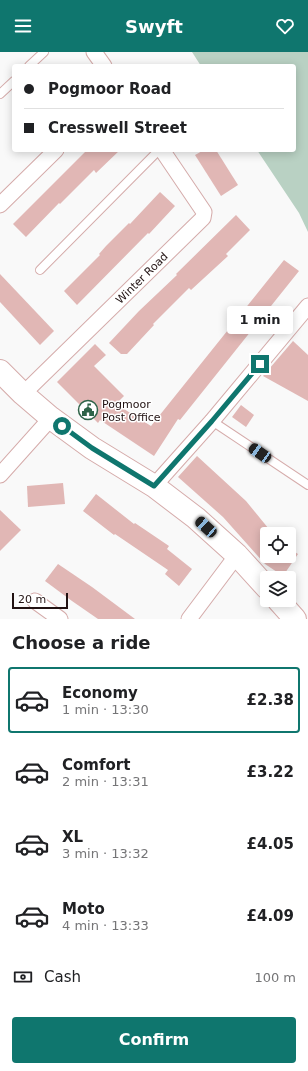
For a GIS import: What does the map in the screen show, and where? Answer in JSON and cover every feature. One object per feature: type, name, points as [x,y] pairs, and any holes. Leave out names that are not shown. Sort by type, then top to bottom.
[{"type":"street","points":[[94,52],[103,64]]},
{"type":"street","points":[[0,204],[54,152]]},
{"type":"street","name":"Winter Road","points":[[24,394],[203,218],[204,212],[163,152]]},
{"type":"street","points":[[154,486],[212,421],[308,306]]},
{"type":"street","points":[[0,371],[51,418],[92,448],[154,486],[196,518],[238,555],[260,580]]},
{"type":"street","points":[[0,475],[51,418]]},
{"type":"street","points":[[189,619],[238,555]]},
{"type":"street","points":[[34,600],[60,619]]},
{"type":"street","points":[[284,607],[295,619]]},
{"type":"lane","points":[[31,64],[44,52]]},
{"type":"lane","points":[[0,94],[12,83]]},
{"type":"lane","points":[[40,270],[157,152]]},
{"type":"lane","points":[[212,421],[308,485]]},
{"type":"green space","points":[[192,52],[308,52],[308,232],[299,213],[258,152],[296,152],[296,64],[200,64]]},
{"type":"building","points":[[85,152],[118,152],[96,173],[94,170],[26,237],[13,224]]},
{"type":"building","points":[[200,152],[217,152],[238,185],[221,196],[195,155]]},
{"type":"building","points":[[160,192],[175,206],[149,234],[148,233],[77,305],[64,291]]},
{"type":"building","points":[[236,215],[250,230],[226,254],[228,256],[191,290],[189,288],[153,324],[154,325],[127,354],[121,354],[109,343],[139,311]]},
{"type":"building","points":[[284,260],[299,271],[180,420],[178,419],[154,456],[100,420],[98,423],[57,382],[95,344],[106,355],[94,366],[124,396],[116,404],[151,426]]},
{"type":"building","points":[[0,274],[54,331],[40,345],[0,302]]},
{"type":"building","points":[[293,341],[308,355],[308,401],[263,376]]},
{"type":"building","points":[[241,405],[254,415],[246,427],[232,417]]},
{"type":"building","points":[[197,456],[246,501],[267,527],[260,527],[260,558],[223,517],[178,477]]},
{"type":"building","points":[[63,483],[65,504],[28,507],[27,486]]},
{"type":"building","points":[[96,494],[134,524],[135,523],[169,546],[167,549],[192,569],[179,586],[165,574],[168,570],[115,534],[114,535],[83,511]]},
{"type":"building","points":[[0,510],[21,530],[0,551]]},
{"type":"building","points":[[264,563],[292,563],[286,571],[276,571]]},
{"type":"building","points":[[58,564],[135,619],[98,619],[72,601],[45,581]]},
{"type":"place","name":"Pogmoor Post Office","points":[[88,410]]},
{"type":"route","points":[[62,426],[92,448],[154,486],[260,364]]}]
